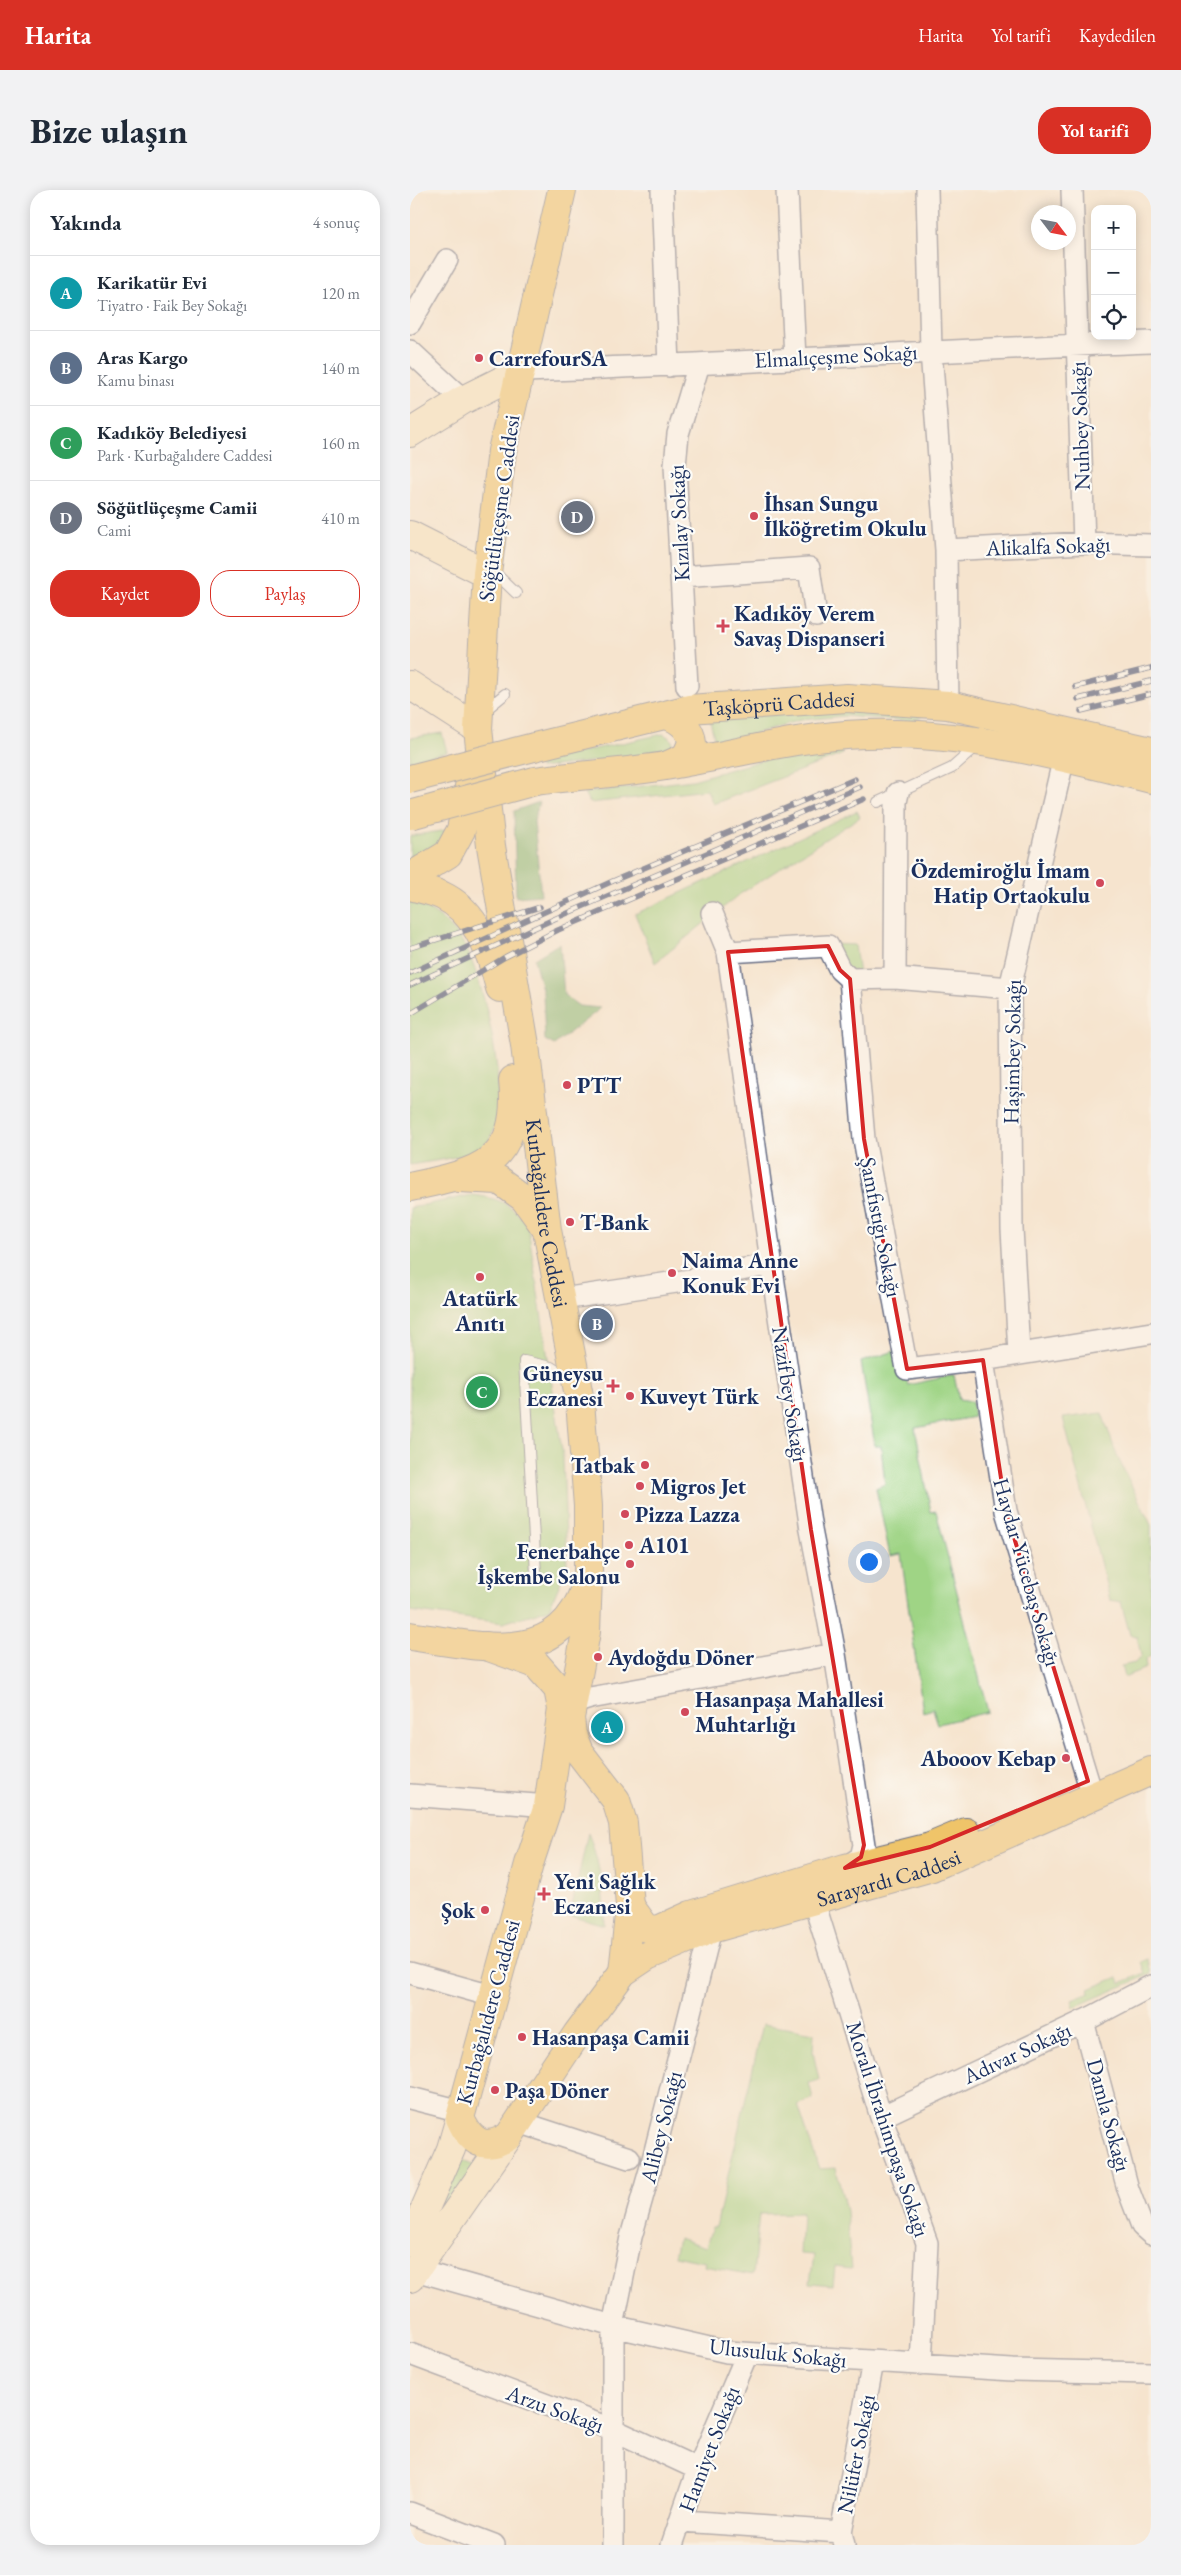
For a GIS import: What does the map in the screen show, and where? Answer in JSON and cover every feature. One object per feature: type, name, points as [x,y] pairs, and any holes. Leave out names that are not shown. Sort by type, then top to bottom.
[{"type":"main road","name":"Söğütlüçeşme Caddesi","points":[[478,728],[488,570],[502,451],[562,190]]},
{"type":"main road","name":"Taşköprü Caddesi","points":[[410,779],[666,715],[712,706],[847,698],[948,705],[1151,751]]},
{"type":"main road","points":[[666,715],[674,717],[685,726],[692,743],[686,757],[668,765]]},
{"type":"main road","points":[[410,877],[448,854],[461,830],[478,728]]},
{"type":"main road","name":"Kurbağalıdere Caddesi","points":[[478,728],[491,846],[525,1045],[547,1230],[562,1299],[577,1384],[588,1506],[588,1577],[586,1632],[571,1704],[572,1734],[579,1752],[591,1769]]},
{"type":"main road","name":"Taşköprü Caddesi","points":[[410,815],[535,781],[668,765],[806,739],[855,735],[914,735],[982,741],[1064,757],[1151,780]]},
{"type":"main road","points":[[410,886],[443,895],[466,912],[492,958],[508,1027],[516,1108],[509,1135],[492,1160],[455,1178]]},
{"type":"main road","points":[[410,1187],[455,1178],[499,1180],[524,1198],[535,1210],[547,1230]]},
{"type":"main road","points":[[410,1636],[486,1646],[524,1646],[561,1627],[580,1601],[588,1577]]},
{"type":"main road","name":"Kurbağalıdere Caddesi","points":[[460,2114],[492,1996],[548,1806],[554,1777],[562,1709],[558,1689],[536,1664],[486,1646]]},
{"type":"main road","name":"Sarayardı Caddesi","points":[[630,1906],[646,1928],[658,1930],[691,1915],[845,1868],[930,1847],[1088,1781],[1151,1752]]},
{"type":"main road","points":[[554,1777],[560,1770],[570,1768],[591,1769],[616,1800],[623,1824],[630,1906],[623,1972]]},
{"type":"main road","name":"Sarayardı Caddesi","points":[[514,2129],[577,2034],[623,1972],[647,1956],[711,1929],[932,1867],[1151,1771]]},
{"type":"main road","points":[[460,2114],[466,2131],[480,2143],[489,2145],[498,2143],[514,2129]]},
{"type":"street","points":[[662,190],[669,366]]},
{"type":"street","points":[[787,190],[795,358]]},
{"type":"street","points":[[927,190],[931,350],[946,550],[948,705]]},
{"type":"street","name":"Nuhbey Sokağı","points":[[1072,190],[1084,543]]},
{"type":"street","points":[[410,323],[448,260]]},
{"type":"street","name":"Elmalıçeşme Sokağı","points":[[518,380],[669,366],[795,358],[931,350],[1151,342]]},
{"type":"street","points":[[410,351],[463,400]]},
{"type":"street","name":"Kızılay Sokağı","points":[[687,686],[675,465],[678,434],[699,364]]},
{"type":"street","points":[[410,433],[463,400],[518,380]]},
{"type":"street","points":[[410,450],[518,380]]},
{"type":"street","points":[[410,535],[488,570]]},
{"type":"street","name":"Alikalfa Sokağı","points":[[946,550],[1084,543],[1151,544]]},
{"type":"street","points":[[681,577],[809,568],[816,616]]},
{"type":"street","points":[[410,685],[478,728]]},
{"type":"street","name":"Haşimbey Sokağı","points":[[1019,1353],[1012,1229],[1010,988],[1064,757]]},
{"type":"street","points":[[891,799],[895,978]]},
{"type":"street","name":"Nazifbey Sokağı","points":[[712,913],[728,952],[771,1264],[811,1530],[835,1654],[864,1845],[860,1857],[845,1868]]},
{"type":"street","points":[[728,952],[828,946],[840,970],[850,978],[895,978],[1010,988]]},
{"type":"street","name":"Şamfıstığı Sokağı","points":[[850,978],[864,1139],[907,1369],[983,1360],[1151,1333]]},
{"type":"street","points":[[562,1299],[690,1280],[771,1264]]},
{"type":"street","name":"Haydar Yücebaş Sokağı","points":[[983,1360],[1006,1511],[1088,1781]]},
{"type":"street","points":[[571,1704],[599,1697],[835,1654]]},
{"type":"street","points":[[410,1795],[548,1806]]},
{"type":"street","name":"Moralı İbrahimpaşa Sokağı","points":[[813,1899],[881,2117],[927,2243],[920,2365]]},
{"type":"street","name":"Alibey Sokağı","points":[[613,2545],[613,2326],[631,2237],[652,2163],[711,1929]]},
{"type":"street","points":[[410,1973],[492,1996]]},
{"type":"street","name":"Adıvar Sokağı","points":[[881,2117],[1084,2021],[1151,1986]]},
{"type":"street","name":"Damla Sokağı","points":[[1084,2021],[1128,2189],[1142,2226],[1151,2234]]},
{"type":"street","points":[[410,2098],[460,2114]]},
{"type":"street","name":"Kurbağalıdere Caddesi","points":[[413,2228],[451,2149],[460,2114]]},
{"type":"street","points":[[413,2274],[514,2129],[629,2158]]},
{"type":"street","name":"Ulusuluk Sokağı","points":[[413,2274],[613,2326],[727,2352],[920,2365],[1151,2372]]},
{"type":"street","name":"Arzu Sokağı","points":[[410,2354],[614,2430],[698,2469]]},
{"type":"street","name":"Hamiyet Sokağı","points":[[672,2545],[682,2521],[698,2469],[746,2354]]},
{"type":"street","name":"Nilüfer Sokağı","points":[[842,2539],[873,2362]]},
{"type":"street","points":[[410,2513],[494,2545]]},
{"type":"street","points":[[682,2521],[842,2539]]},
{"type":"lane","points":[[488,570],[516,593]]},
{"type":"lane","points":[[478,728],[504,694]]},
{"type":"lane","points":[[891,799],[952,768],[982,741]]},
{"type":"lane","points":[[536,1574],[524,1361],[551,1367],[577,1384]]},
{"type":"highlighted area","points":[[828,946],[840,970],[850,979],[864,1139],[907,1369],[983,1360],[1006,1511],[1088,1781],[930,1847],[845,1868],[861,1857],[864,1845],[811,1530],[728,952]]},
{"type":"green space","points":[[811,708],[929,713],[912,721],[844,716],[800,720],[716,745],[709,717]]},
{"type":"green space","points":[[442,733],[447,752],[410,761],[410,738]]},
{"type":"green space","points":[[663,734],[670,738],[673,743],[668,752],[540,768],[540,761]]},
{"type":"green space","points":[[840,746],[843,754],[713,804],[707,790],[590,803],[584,793],[693,780],[795,751]]},
{"type":"green space","points":[[539,802],[534,821],[541,895],[516,897],[514,811]]},
{"type":"green space","points":[[857,811],[860,817],[740,894],[655,963],[635,914]]},
{"type":"green space","points":[[447,830],[429,859],[410,868],[410,836]]},
{"type":"green space","points":[[410,901],[434,913],[448,925],[460,938],[473,963],[481,987],[494,1046],[498,1077],[498,1104],[494,1127],[486,1143],[480,1148],[461,1155],[410,1165]]},
{"type":"green space","points":[[560,943],[564,995],[579,1006],[601,1008],[554,1045],[545,1040],[543,993],[534,959]]},
{"type":"green space","points":[[830,944],[855,945],[859,975],[851,975]]},
{"type":"green space","points":[[472,1195],[490,1198],[505,1204],[523,1219],[528,1227],[563,1457],[567,1567],[549,1609],[503,1623],[410,1611],[410,1208]]},
{"type":"green space","points":[[898,1350],[908,1385],[954,1375],[959,1400],[972,1402],[974,1417],[915,1428],[931,1512],[936,1511],[988,1712],[938,1724],[933,1709],[923,1712],[901,1554],[890,1556],[876,1488],[885,1484],[881,1446],[875,1446],[861,1362]]},
{"type":"green space","points":[[1102,1413],[1117,1456],[1151,1525],[1151,1656],[1145,1659],[1146,1668],[1124,1677],[1121,1666],[1135,1663],[1141,1656],[1137,1636],[1130,1635],[1121,1602],[1110,1600],[1063,1418]]},
{"type":"green space","points":[[588,1833],[596,1855],[600,1878],[604,1925],[570,1915]]},
{"type":"green space","points":[[1148,1959],[1151,1974],[1074,2007],[1072,2000],[1090,1993],[1089,1989],[1118,1977],[1120,1983],[1145,1973],[1141,1962]]},
{"type":"green space","points":[[763,2024],[814,2033],[813,2052],[819,2080],[809,2083],[813,2098],[798,2105],[819,2169],[836,2168],[846,2211],[851,2269],[835,2267],[833,2285],[810,2283],[814,2255],[800,2254],[802,2213],[759,2214],[753,2275],[704,2266],[705,2262],[674,2256],[678,2238],[706,2247],[712,2227],[716,2227]]},
{"type":"green space","points":[[456,2158],[477,2167],[434,2228],[427,2225]]},
{"type":"railway","points":[[1075,687],[1151,668]]},
{"type":"railway","points":[[1078,699],[1151,681]]},
{"type":"railway","points":[[1081,711],[1151,694]]},
{"type":"railway","points":[[410,973],[613,881],[855,779]]},
{"type":"railway","points":[[410,985],[554,919],[860,787]]},
{"type":"railway","points":[[410,1014],[505,957],[558,930],[864,799]]},
{"type":"railway","points":[[410,948],[540,907]]},
{"type":"place","name":"CarrefourSA","points":[[479,358]]},
{"type":"place","name":"İhsan Sungu İlköğretim Okulu","points":[[754,516]]},
{"type":"place","name":"Söğütlüçeşme Camii","points":[[577,517]]},
{"type":"place","name":"Kadıköy Verem Savaş Dispanseri","points":[[723,626]]},
{"type":"place","name":"Özdemiroğlu İmam Hatip Ortaokulu","points":[[1100,883]]},
{"type":"place","name":"PTT","points":[[567,1085]]},
{"type":"place","name":"T-Bank","points":[[570,1222]]},
{"type":"place","name":"Naima Anne Konuk Evi","points":[[672,1273]]},
{"type":"place","name":"Atatürk Anıtı","points":[[480,1277]]},
{"type":"place","name":"Aras Kargo","points":[[597,1324]]},
{"type":"place","name":"Güneysu Eczanesi","points":[[613,1386]]},
{"type":"place","name":"Kadıköy Belediyesi","points":[[482,1392]]},
{"type":"place","name":"Kuveyt Türk","points":[[630,1396]]},
{"type":"place","name":"Tatbak","points":[[645,1465]]},
{"type":"place","name":"Migros Jet","points":[[640,1486]]},
{"type":"place","name":"Pizza Lazza","points":[[625,1514]]},
{"type":"place","name":"A101","points":[[629,1545]]},
{"type":"place","name":"Fenerbahçe İşkembe Salonu","points":[[630,1564]]},
{"type":"place","name":"Aydoğdu Döner","points":[[598,1657]]},
{"type":"place","name":"Hasanpaşa Mahallesi Muhtarlığı","points":[[685,1712]]},
{"type":"place","name":"Karikatür Evi","points":[[607,1727]]},
{"type":"place","name":"Abooov Kebap","points":[[1066,1758]]},
{"type":"place","name":"Yeni Sağlık Eczanesi","points":[[544,1894]]},
{"type":"place","name":"Şok","points":[[485,1910]]},
{"type":"place","name":"Hasanpaşa Camii","points":[[522,2037]]},
{"type":"place","name":"Paşa Döner","points":[[495,2090]]}]
